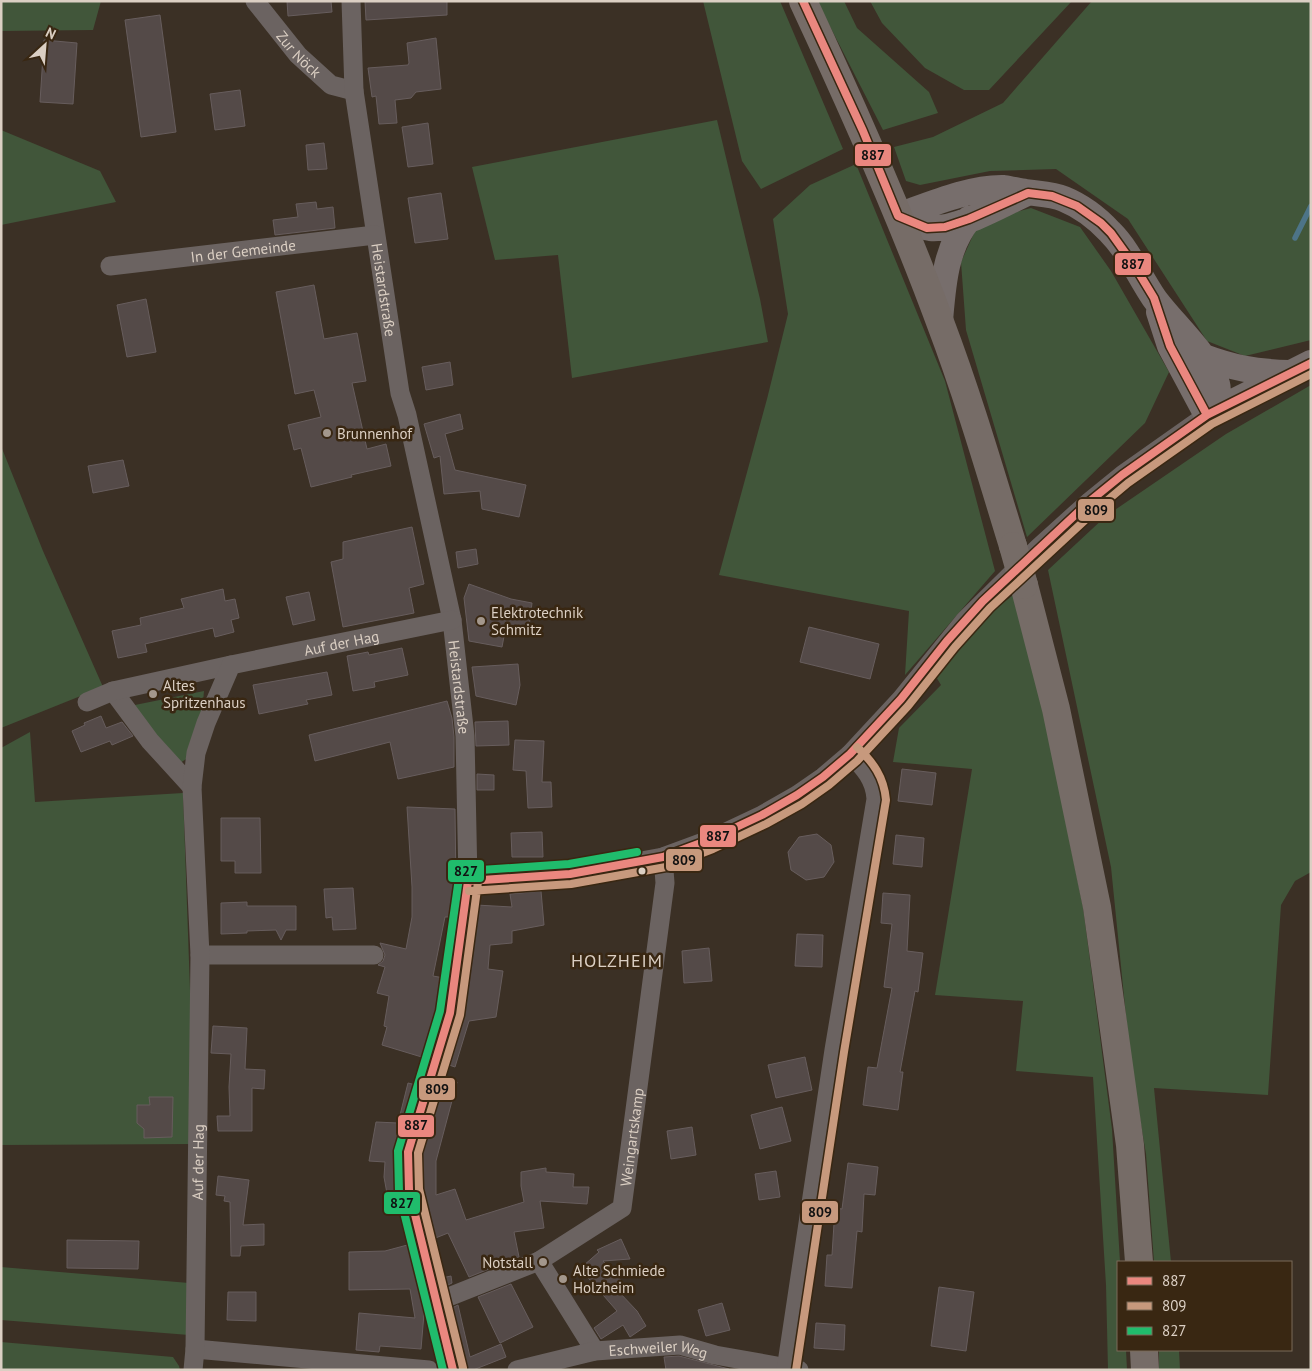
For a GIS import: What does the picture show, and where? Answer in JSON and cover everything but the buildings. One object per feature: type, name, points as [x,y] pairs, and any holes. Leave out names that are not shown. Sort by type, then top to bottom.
[{"type":"main road","points":[[803,1],[863,132],[940,321],[975,420],[1024,585],[1056,709],[1097,907],[1130,1144],[1139,1261]]},
{"type":"main road","points":[[898,216],[938,202],[986,189],[1005,188],[1063,198],[1077,206],[1101,223],[1120,244],[1154,298],[1208,364],[1218,387],[1214,404],[1207,415]]},
{"type":"main road","points":[[898,216],[918,225],[936,228],[954,225],[1028,193]]},
{"type":"main road","points":[[940,321],[943,283],[949,260],[961,229],[969,219]]},
{"type":"main road","points":[[1154,298],[1170,346],[1207,415]]},
{"type":"main road","points":[[1201,356],[1247,370],[1301,368]]},
{"type":"main road","points":[[1207,415],[1301,368]]},
{"type":"main road","points":[[1144,1351],[1145,1370]]},
{"type":"street","name":"Zur Nöck","points":[[255,1],[298,55],[331,86],[354,91]]},
{"type":"street","name":"Heistardstraße","points":[[351,1],[354,91],[375,235],[400,393],[409,424],[452,620],[465,736],[468,881],[450,1013],[408,1152],[409,1190],[453,1369]]},
{"type":"street","name":"In der Gemeinde","points":[[110,266],[375,235]]},
{"type":"street","points":[[468,881],[570,874],[663,857],[709,840],[762,815],[823,777],[850,754],[901,699],[966,620],[1039,547],[1122,475],[1207,415]]},
{"type":"street","name":"Auf der Hag","points":[[87,702],[113,691],[231,664],[452,620]]},
{"type":"street","name":"Auf der Hag","points":[[193,1370],[195,1350],[200,955],[192,787],[196,753],[206,723],[231,664]]},
{"type":"street","points":[[113,691],[150,741],[192,787]]},
{"type":"street","points":[[790,1369],[834,1050],[876,799],[874,785],[870,776],[850,754]]},
{"type":"street","name":"Weingartskamp","points":[[436,1302],[539,1261],[622,1208],[665,883],[663,857]]},
{"type":"street","points":[[200,955],[374,955]]},
{"type":"street","points":[[539,1261],[595,1351]]},
{"type":"street","name":"Eschweiler Weg","points":[[517,1370],[595,1351],[680,1346],[715,1355],[790,1369]]},
{"type":"street","points":[[195,1350],[430,1370],[453,1369]]},
{"type":"green space","points":[[1,1],[101,1],[93,30],[1,31]]},
{"type":"green space","points":[[703,1],[780,1],[843,149],[761,189],[742,161]]},
{"type":"green space","points":[[817,1],[844,1],[857,28],[929,92],[938,113],[883,130]]},
{"type":"green space","points":[[870,1],[1072,1],[989,90],[964,90],[925,68],[882,23]]},
{"type":"green space","points":[[1092,1],[1311,1],[1311,340],[1245,356],[1207,341],[1128,219],[1056,169],[990,171],[920,185],[906,181],[894,147],[933,137],[1003,103]]},
{"type":"green space","points":[[717,120],[760,299],[768,342],[572,378],[558,255],[495,260],[472,167]]},
{"type":"green space","points":[[1,130],[100,171],[116,202],[1,225]]},
{"type":"green space","points":[[856,164],[945,381],[995,571],[905,675],[909,611],[719,575],[788,314],[773,219],[810,185]]},
{"type":"green space","points":[[1031,208],[1080,227],[1111,271],[1169,372],[1145,423],[1027,537],[966,330],[961,262],[979,222]]},
{"type":"green space","points":[[1311,385],[1311,872],[1295,881],[1281,905],[1268,1095],[1154,1088],[1171,1261],[1154,1261],[1146,1154],[1131,1066],[1111,867],[1048,570],[1106,516],[1226,434]]},
{"type":"green space","points":[[1,446],[43,551],[103,687],[1,728]]},
{"type":"green space","points":[[1013,595],[1043,709],[1083,907],[1112,1129],[1120,1261],[1117,1261],[1117,1351],[1126,1351],[1127,1370],[1108,1370],[1106,1285],[1093,1077],[1016,1071],[1023,1001],[935,995],[972,769],[893,762],[899,728],[941,685],[935,675],[979,622]]},
{"type":"green space","points":[[204,691],[201,724],[191,756],[180,763],[130,706]]},
{"type":"green space","points":[[30,732],[35,802],[183,793],[194,1144],[1,1145],[1,748]]},
{"type":"green space","points":[[1,1267],[189,1283],[189,1335],[1,1320]]},
{"type":"green space","points":[[1,1342],[173,1357],[180,1370],[1,1370]]},
{"type":"green space","points":[[1159,1351],[1179,1351],[1180,1370],[1159,1370]]},
{"type":"waterway","points":[[1295,238],[1311,206]]},
{"type":"transit line","name":"887","points":[[803,1],[863,131],[898,216],[927,228],[945,227],[969,219],[1028,193],[1052,196],[1077,206],[1101,223],[1111,233],[1134,265],[1154,298],[1170,346],[1207,415]]},
{"type":"transit line","name":"887","points":[[468,881],[570,874],[663,857],[709,840],[762,815],[797,795],[823,777],[850,754],[901,699],[947,641],[983,601],[1090,501],[1122,475],[1207,415],[1311,363]]},
{"type":"transit line","name":"809","points":[[469,891],[571,884],[666,867],[713,849],[766,824],[802,804],[829,785],[857,761],[908,706],[955,647],[990,608],[1097,509],[1128,483],[1212,424],[1311,374]]},
{"type":"transit line","name":"809","points":[[796,1370],[844,1052],[886,800],[883,784],[877,771],[857,747]]},
{"type":"transit line","name":"827","points":[[443,1370],[399,1192],[398,1151],[440,1011],[459,878],[466,871],[569,864],[637,852]]},
{"type":"transit line","name":"887","points":[[453,1370],[409,1190],[408,1152],[450,1013],[468,881]]},
{"type":"transit line","name":"809","points":[[463,1368],[419,1189],[418,1153],[460,1015],[478,882]]},
{"type":"place","name":"Brunnenhof","points":[[327,433]]},
{"type":"place","name":"Elektrotechnik Schmitz","points":[[481,621]]},
{"type":"place","name":"Altes Spritzenhaus","points":[[153,694]]},
{"type":"place","name":"Notstall","points":[[543,1262]]},
{"type":"place","name":"Alte Schmiede Holzheim","points":[[563,1279]]},
{"type":"district","name":"HOLZHEIM","points":[[617,960]]}]
